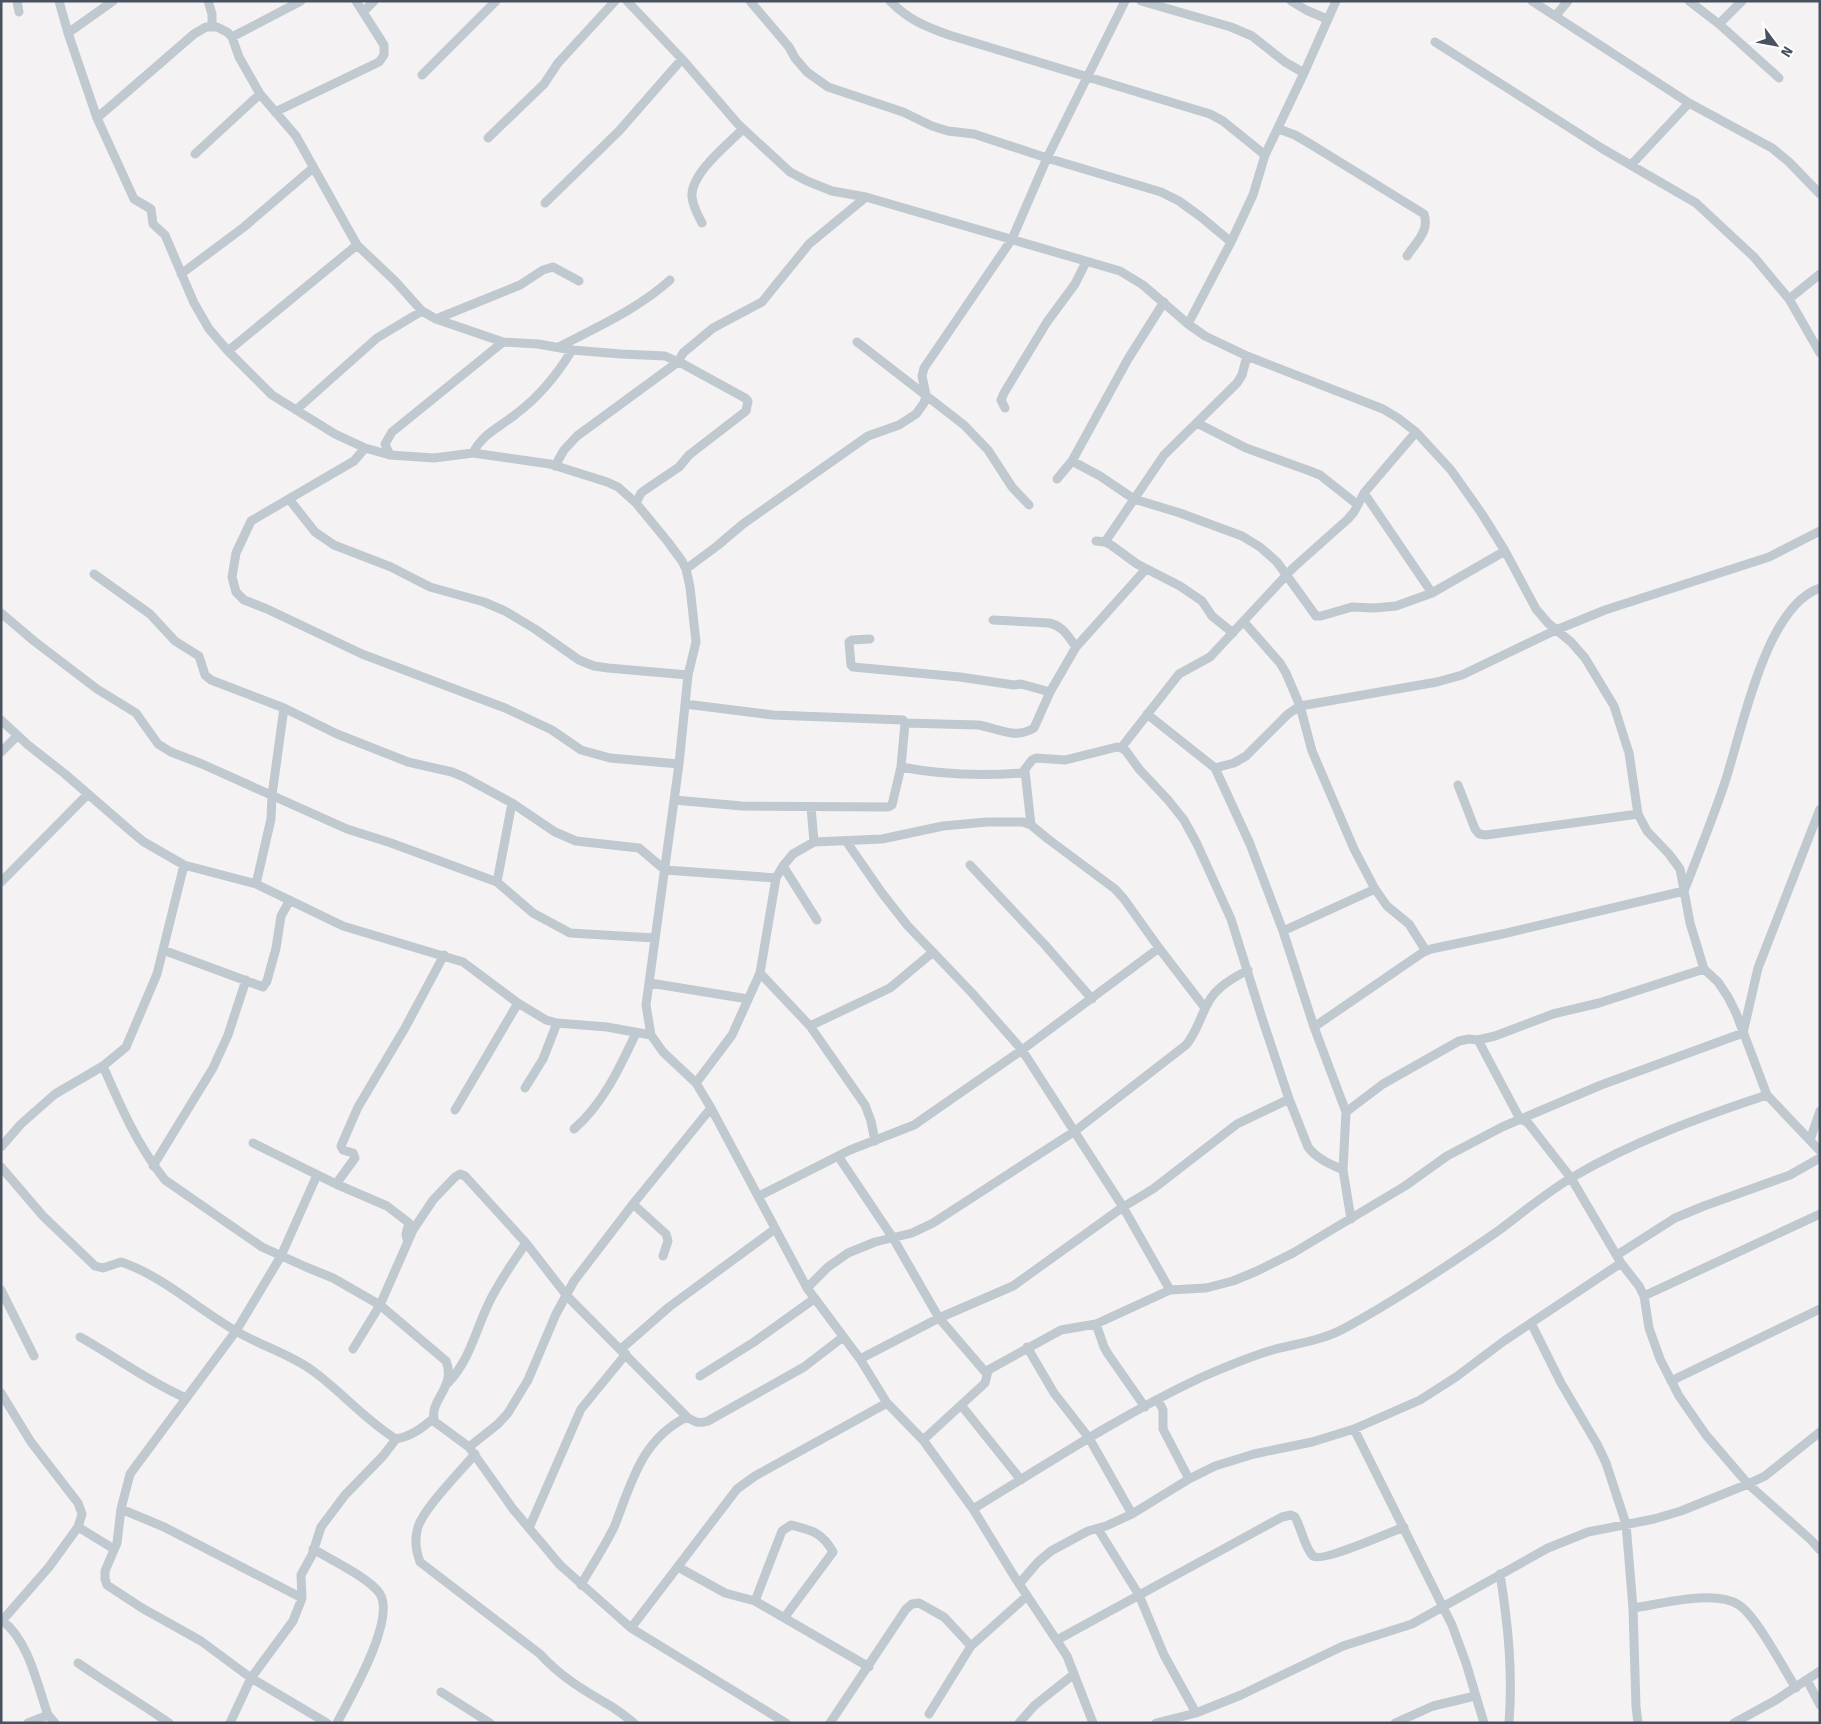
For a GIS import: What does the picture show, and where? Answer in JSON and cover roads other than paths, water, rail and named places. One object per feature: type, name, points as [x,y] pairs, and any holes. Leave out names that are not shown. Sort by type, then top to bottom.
[{"type":"street","points":[[18,1],[19,12]]},
{"type":"street","points":[[59,1],[97,118],[134,199],[151,209],[153,224],[165,235],[194,303],[209,329],[272,395],[335,434],[365,448],[390,455],[434,458],[473,453],[555,466],[607,482],[618,487],[636,503],[668,542],[686,569],[693,605],[696,642],[688,675],[679,764],[646,1005],[651,1035],[663,1052],[696,1083],[712,1108],[814,1299],[860,1359],[887,1403],[922,1440],[973,1509],[1019,1584],[1067,1656],[1093,1723]]},
{"type":"street","points":[[68,33],[113,1]]},
{"type":"street","points":[[208,1],[212,14],[212,27]]},
{"type":"street","points":[[232,37],[301,1]]},
{"type":"street","points":[[275,112],[379,62],[384,55],[384,45],[356,1]]},
{"type":"street","points":[[362,12],[374,1]]},
{"type":"street","points":[[422,75],[496,1]]},
{"type":"street","points":[[488,138],[544,84],[558,63],[615,1]]},
{"type":"street","points":[[627,1],[682,59],[743,129],[790,172],[832,191],[866,197],[1120,271],[1164,302],[1188,324],[1205,336],[1247,356],[1371,403],[1398,418],[1416,432],[1451,470],[1482,514],[1505,551],[1536,609],[1585,658],[1614,706],[1628,753],[1638,814],[1647,830],[1680,869],[1690,923],[1704,969],[1718,982],[1728,997],[1767,1095],[1820,1151]]},
{"type":"street","points":[[750,1],[789,47],[807,72],[828,87],[903,112],[932,126],[948,131],[974,134],[1161,192],[1186,206],[1231,242]]},
{"type":"street","points":[[890,1],[901,12],[920,25],[1086,78],[1210,114],[1265,155]]},
{"type":"street","points":[[686,569],[743,524],[868,436],[909,420],[921,408],[926,395],[922,376],[927,362],[1012,239],[1048,158],[1125,1]]},
{"type":"street","points":[[1141,1],[1231,27],[1252,36],[1285,62],[1304,73]]},
{"type":"street","points":[[1291,1],[1306,10],[1328,19]]},
{"type":"street","points":[[1188,324],[1231,242],[1253,195],[1265,155],[1279,129],[1336,1]]},
{"type":"street","points":[[1532,1],[1689,104],[1772,148],[1789,162],[1820,194]]},
{"type":"street","points":[[1556,15],[1568,1]]},
{"type":"street","points":[[1689,1],[1719,24],[1779,78]]},
{"type":"street","points":[[1719,24],[1742,1]]},
{"type":"street","points":[[97,118],[194,34],[206,27],[227,32],[232,37],[239,57],[260,94],[296,136],[357,245],[395,281],[422,311],[436,319],[503,342],[538,344],[572,350],[665,356],[748,401],[746,411],[739,418],[689,455],[679,467],[645,490],[636,503]]},
{"type":"street","points":[[1435,42],[1631,165],[1696,202],[1754,257],[1789,298],[1820,353]]},
{"type":"street","points":[[545,203],[619,132],[682,59]]},
{"type":"street","points":[[195,154],[260,94]]},
{"type":"street","points":[[1631,165],[1689,104]]},
{"type":"street","points":[[702,223],[693,204],[694,184],[705,167],[743,129]]},
{"type":"street","points":[[1279,129],[1295,135],[1424,214],[1427,222],[1425,230],[1407,256]]},
{"type":"street","points":[[181,274],[244,227],[313,168]]},
{"type":"street","points":[[555,466],[564,450],[577,436],[678,362],[683,353],[713,328],[762,302],[809,244],[866,197]]},
{"type":"street","points":[[228,351],[357,245]]},
{"type":"street","points":[[1005,408],[1001,400],[1004,393],[1046,322],[1075,284],[1086,262]]},
{"type":"street","points":[[436,319],[520,285],[543,270],[553,267],[580,281]]},
{"type":"street","points":[[1789,298],[1820,274]]},
{"type":"street","points":[[559,347],[640,303],[657,292],[670,280]]},
{"type":"street","points":[[1057,479],[1072,461],[1128,359],[1164,302]]},
{"type":"street","points":[[296,410],[377,338],[422,311]]},
{"type":"street","points":[[390,455],[385,444],[392,432],[503,342]]},
{"type":"street","points":[[857,342],[964,425],[988,450],[1008,481],[1028,505]]},
{"type":"street","points":[[473,453],[482,438],[516,414],[543,391],[557,375],[572,350]]},
{"type":"street","points":[[1106,542],[1164,455],[1237,383],[1242,375],[1247,356]]},
{"type":"street","points":[[1197,423],[1246,448],[1320,475],[1358,505]]},
{"type":"street","points":[[1122,748],[1179,674],[1205,661],[1286,576],[1348,519],[1364,493],[1416,432]]},
{"type":"street","points":[[365,448],[354,462],[251,521],[236,554],[232,577],[236,592],[244,600],[362,654],[505,708],[552,730],[581,750],[610,758],[679,764]]},
{"type":"street","points":[[1072,461],[1100,476],[1134,499],[1180,513],[1242,536],[1260,547],[1277,562],[1316,616],[1352,607],[1396,606],[1432,593],[1505,551]]},
{"type":"street","points":[[1364,493],[1432,593]]},
{"type":"street","points":[[289,499],[315,532],[334,545],[391,567],[430,587],[484,602],[505,611],[535,628],[587,664],[608,668],[688,675]]},
{"type":"street","points":[[1215,768],[1234,763],[1246,756],[1288,714],[1300,706],[1437,682],[1462,675],[1556,630],[1614,607],[1769,557],[1820,531]]},
{"type":"street","points":[[1096,541],[1106,542],[1146,569],[1180,586],[1202,601],[1212,616],[1233,633]]},
{"type":"street","points":[[685,704],[773,715],[903,720],[905,723],[978,725],[987,726],[1006,733],[1030,730],[1037,724],[1050,692],[1076,647],[1146,569]]},
{"type":"street","points":[[94,574],[150,614],[175,641],[199,656],[208,678],[284,708],[337,734],[408,762],[452,772],[512,802],[564,837],[576,841],[639,848],[665,870],[776,878]]},
{"type":"street","points":[[1684,891],[1723,790],[1757,676],[1779,627],[1789,611],[1802,597],[1820,588]]},
{"type":"street","points":[[1,613],[34,641],[97,688],[136,712],[160,746],[171,752],[356,833],[391,843],[497,882],[533,913],[570,933],[655,938]]},
{"type":"street","points":[[992,620],[1058,625],[1076,647]]},
{"type":"street","points":[[1244,622],[1280,663],[1300,706],[1312,751],[1354,849],[1375,889],[1387,906],[1409,924],[1426,951]]},
{"type":"street","points":[[870,640],[852,640],[849,642],[851,665],[853,667],[1021,684],[1050,692]]},
{"type":"street","points":[[256,884],[271,819],[272,795],[284,708]]},
{"type":"street","points":[[1147,714],[1215,768],[1250,844],[1283,931],[1314,1027],[1346,1112],[1343,1170],[1351,1219]]},
{"type":"street","points":[[1,720],[17,736],[144,842],[184,865],[256,884],[343,926],[463,962],[546,1020],[557,1023],[607,1027],[651,1035]]},
{"type":"street","points":[[674,800],[742,806],[888,807],[892,804],[902,767],[905,723]]},
{"type":"street","points":[[1,752],[17,736]]},
{"type":"street","points":[[902,767],[930,773],[989,776],[1022,773],[1032,760],[1036,758],[1065,760],[1117,747],[1126,751],[1139,769],[1184,820],[1231,918],[1289,1099],[1308,1147],[1313,1154],[1343,1170]]},
{"type":"street","points":[[1025,771],[1031,824]]},
{"type":"street","points":[[1458,785],[1475,829],[1479,834],[1486,835],[1638,814]]},
{"type":"street","points":[[1,882],[88,794]]},
{"type":"street","points":[[497,882],[512,802]]},
{"type":"street","points":[[811,807],[814,842]]},
{"type":"street","points":[[1743,1033],[1758,968],[1820,809]]},
{"type":"street","points":[[696,1083],[732,1035],[760,973],[776,878],[793,854],[814,842],[882,839],[944,826],[1009,822],[1031,824],[1115,889],[1205,1008]]},
{"type":"street","points":[[846,842],[882,894],[907,925],[972,993],[1022,1050],[1123,1206],[1170,1290]]},
{"type":"street","points":[[1,1147],[21,1124],[55,1094],[103,1066],[126,1047],[157,974],[184,865]]},
{"type":"street","points":[[970,865],[1045,945],[1092,999]]},
{"type":"street","points":[[783,866],[816,920]]},
{"type":"street","points":[[1283,931],[1375,889]]},
{"type":"street","points":[[1314,1027],[1426,951],[1684,891]]},
{"type":"street","points":[[163,950],[261,987],[265,985],[276,948],[281,916],[290,900]]},
{"type":"street","points":[[759,1196],[838,1156],[914,1125],[1022,1050],[1159,948]]},
{"type":"street","points":[[810,1026],[890,988],[933,952]]},
{"type":"street","points":[[336,1184],[355,1158],[353,1153],[343,1150],[342,1146],[358,1108],[405,1028],[444,955]]},
{"type":"street","points":[[1346,1112],[1383,1084],[1450,1045],[1464,1040],[1478,1040],[1495,1036],[1553,1014],[1599,1003],[1704,969]]},
{"type":"street","points":[[807,1288],[828,1267],[848,1253],[875,1242],[912,1233],[933,1223],[1075,1131],[1186,1045],[1193,1036],[1205,1008],[1214,993],[1248,970]]},
{"type":"street","points":[[760,973],[810,1026],[864,1105],[871,1121],[875,1141]]},
{"type":"street","points":[[153,1166],[213,1068],[231,1027],[246,980]]},
{"type":"street","points":[[650,983],[748,999]]},
{"type":"street","points":[[455,1110],[518,1002]]},
{"type":"street","points":[[525,1088],[543,1059],[557,1023]]},
{"type":"street","points":[[574,1129],[588,1116],[621,1064],[636,1033]]},
{"type":"street","points":[[922,1440],[985,1383],[986,1374],[990,1369],[1061,1330],[1096,1324],[1170,1290],[1206,1288],[1233,1281],[1293,1253],[1405,1186],[1447,1156],[1520,1119],[1601,1085],[1743,1033]]},
{"type":"street","points":[[1478,1040],[1520,1119],[1527,1122],[1571,1178],[1619,1259],[1639,1286],[1644,1296],[1649,1328],[1660,1359],[1679,1396],[1706,1435],[1748,1484],[1820,1550]]},
{"type":"street","points":[[103,1066],[130,1127],[153,1166],[164,1180],[262,1247],[333,1278],[380,1305],[446,1361],[450,1370],[448,1383]]},
{"type":"street","points":[[973,1509],[1089,1438],[1199,1379],[1235,1363],[1276,1350],[1313,1342],[1342,1330],[1418,1284],[1496,1232],[1571,1178],[1659,1135],[1715,1112],[1767,1095]]},
{"type":"street","points":[[860,1359],[939,1318],[1013,1286],[1123,1206],[1153,1189],[1237,1124],[1289,1099]]},
{"type":"street","points":[[634,1723],[610,1706],[580,1689],[552,1668],[540,1654],[420,1562],[416,1551],[416,1536],[423,1515],[472,1450],[498,1424],[516,1402],[528,1380],[556,1314],[574,1281],[633,1204],[712,1108]]},
{"type":"street","points":[[1810,1140],[1820,1111]]},
{"type":"street","points":[[253,1143],[336,1184],[388,1206],[409,1223],[406,1234],[407,1241]]},
{"type":"street","points":[[838,1156],[893,1238],[939,1318],[986,1374]]},
{"type":"street","points":[[1019,1584],[1038,1562],[1051,1551],[1088,1531],[1098,1529],[1132,1514],[1189,1479],[1215,1466],[1254,1454],[1312,1442],[1354,1429],[1420,1400],[1440,1388],[1675,1218],[1790,1176],[1820,1158]]},
{"type":"street","points":[[1,1167],[43,1216],[95,1266],[104,1268],[121,1262],[160,1282],[236,1331],[312,1370],[368,1419],[396,1439]]},
{"type":"street","points":[[353,1349],[380,1305],[407,1241],[422,1213],[460,1174],[465,1176],[526,1243],[567,1296],[687,1417],[700,1424],[804,1367],[843,1337]]},
{"type":"street","points":[[317,1175],[281,1256],[236,1331],[130,1474],[121,1509],[120,1531],[105,1571],[105,1579],[107,1584],[142,1608],[201,1641],[251,1678],[327,1723]]},
{"type":"street","points":[[633,1204],[666,1234],[668,1242],[663,1256]]},
{"type":"street","points":[[1644,1296],[1820,1214]]},
{"type":"street","points":[[528,1528],[581,1409],[624,1352],[669,1307],[775,1229]]},
{"type":"street","points":[[230,1723],[251,1678],[275,1648],[293,1621],[302,1598],[302,1575],[312,1555],[318,1534],[325,1520],[396,1439],[416,1432],[434,1418],[437,1402],[448,1383],[466,1360],[487,1307],[501,1279],[526,1243]]},
{"type":"street","points":[[1,1290],[34,1356]]},
{"type":"street","points":[[700,1376],[754,1342],[814,1299]]},
{"type":"street","points":[[1671,1380],[1820,1309]]},
{"type":"street","points":[[1531,1323],[1561,1383],[1606,1463],[1626,1524],[1633,1608],[1638,1723]]},
{"type":"street","points":[[1096,1324],[1108,1354],[1145,1407]]},
{"type":"street","points":[[80,1337],[108,1352],[168,1390],[186,1398]]},
{"type":"street","points":[[1027,1348],[1054,1393],[1089,1438],[1132,1514]]},
{"type":"street","points":[[1,1393],[31,1442],[78,1503],[82,1514],[78,1527],[49,1567],[2,1621],[12,1628],[20,1640],[48,1715],[55,1723]]},
{"type":"street","points":[[1158,1400],[1163,1410],[1163,1430],[1189,1479]]},
{"type":"street","points":[[630,1628],[737,1489],[755,1476],[887,1403]]},
{"type":"street","points":[[961,1404],[1021,1480]]},
{"type":"street","points":[[581,1585],[614,1526],[622,1502],[644,1455],[657,1438],[675,1423],[687,1417]]},
{"type":"street","points":[[434,1418],[438,1424],[472,1450],[506,1500],[560,1565],[630,1628],[786,1723]]},
{"type":"street","points":[[1354,1429],[1443,1607],[1466,1663],[1484,1723]]},
{"type":"street","points":[[1156,1723],[1196,1713],[1241,1695],[1285,1672],[1343,1646],[1412,1624],[1548,1548],[1588,1532],[1654,1519],[1681,1511],[1748,1484],[1765,1476],[1820,1432]]},
{"type":"street","points":[[121,1509],[164,1527],[302,1598]]},
{"type":"street","points":[[1057,1640],[1282,1517],[1291,1515],[1295,1517],[1309,1550],[1317,1558],[1338,1553],[1404,1527]]},
{"type":"street","points":[[755,1601],[782,1531],[791,1525],[813,1531],[827,1540],[833,1552],[784,1618]]},
{"type":"street","points":[[78,1527],[114,1549]]},
{"type":"street","points":[[1098,1529],[1139,1595],[1164,1655],[1196,1713]]},
{"type":"street","points":[[313,1549],[370,1583],[380,1594],[383,1601],[381,1626],[375,1649],[337,1723]]},
{"type":"street","points":[[678,1568],[725,1593],[755,1601],[869,1667]]},
{"type":"street","points":[[1500,1574],[1510,1640],[1509,1723]]},
{"type":"street","points":[[929,1714],[971,1646],[1027,1596]]},
{"type":"street","points":[[1633,1608],[1700,1597],[1722,1599],[1739,1604],[1751,1616],[1796,1688]]},
{"type":"street","points":[[830,1723],[906,1609],[912,1604],[919,1603],[944,1617],[971,1646]]},
{"type":"street","points":[[78,1663],[104,1682],[128,1695],[169,1723]]},
{"type":"street","points":[[1734,1723],[1796,1688],[1820,1671]]},
{"type":"street","points":[[1019,1723],[1035,1705],[1074,1674]]},
{"type":"street","points":[[1808,1680],[1820,1705]]},
{"type":"street","points":[[440,1692],[490,1723]]},
{"type":"street","points":[[1395,1723],[1433,1706],[1475,1696]]},
{"type":"street","points":[[28,1723],[48,1715]]}]
